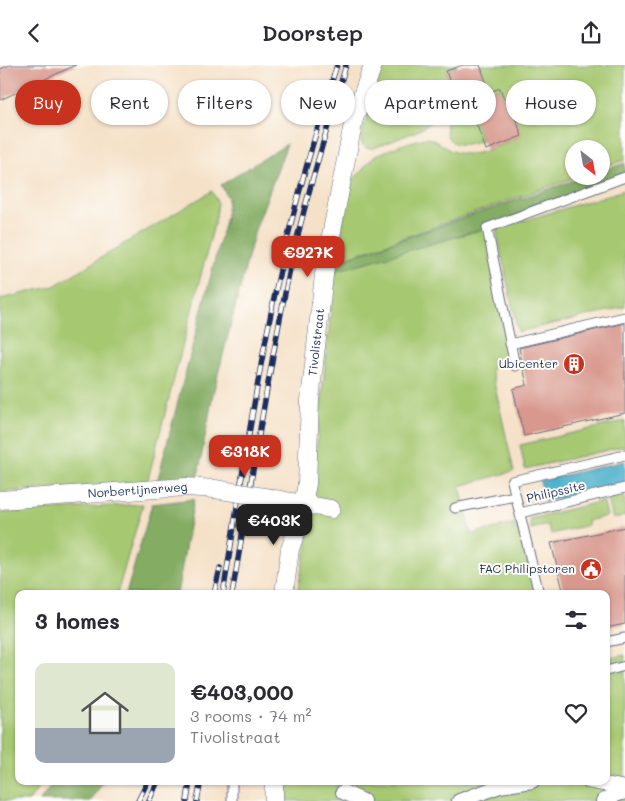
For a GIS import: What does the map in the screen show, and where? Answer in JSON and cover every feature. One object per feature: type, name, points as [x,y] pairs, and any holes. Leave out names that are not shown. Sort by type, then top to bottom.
[{"type":"street","name":"Tivolistraat","points":[[285,590],[290,549],[298,527],[306,484],[310,400],[325,266],[354,119],[373,65]]},
{"type":"street","name":"Norbertijnerweg","points":[[0,500],[186,487],[215,489],[331,509]]},
{"type":"street","points":[[274,785],[274,801]]},
{"type":"street","points":[[459,801],[506,785]]},
{"type":"street","points":[[609,785],[625,788]]},
{"type":"street","points":[[343,792],[363,801]]},
{"type":"street","points":[[603,801],[625,792]]},
{"type":"lane","points":[[514,366],[487,228],[625,177]]},
{"type":"lane","points":[[510,344],[625,317]]},
{"type":"lane","name":"Philipssite","points":[[625,455],[512,481],[520,513],[625,488]]},
{"type":"lane","points":[[455,508],[515,496]]},
{"type":"lane","points":[[520,513],[538,590]]},
{"type":"lane","points":[[610,641],[625,638]]},
{"type":"lane","points":[[610,670],[625,666]]},
{"type":"lane","points":[[232,785],[232,801]]},
{"type":"green space","points":[[384,65],[457,65],[457,67],[446,71],[449,80],[379,80]]},
{"type":"green space","points":[[480,65],[625,65],[625,160],[610,165],[610,140],[565,140],[565,181],[337,261],[346,203],[353,179],[374,157],[401,145],[424,138],[431,139],[452,151],[470,154],[488,150],[521,136],[517,125],[596,125],[596,80],[506,80],[506,98],[504,99],[500,88],[496,89],[496,80],[468,80],[483,75]]},
{"type":"green space","points":[[365,123],[365,125],[427,125],[415,132],[374,148],[366,148],[362,144],[361,138]]},
{"type":"green space","points":[[446,125],[477,125],[482,140],[468,144],[455,143],[451,141]]},
{"type":"green space","points":[[287,144],[255,230],[213,394],[197,481],[157,482],[226,217],[228,198],[221,185]]},
{"type":"green space","points":[[625,163],[625,178],[610,183],[610,168]]},
{"type":"green space","points":[[565,184],[606,185],[487,228],[335,271],[335,262]]},
{"type":"green space","points":[[625,190],[625,307],[518,332],[496,229]]},
{"type":"green space","points":[[212,191],[218,203],[216,217],[147,483],[0,492],[0,299],[54,286]]},
{"type":"green space","points":[[487,228],[509,362],[491,369],[514,471],[460,486],[471,534],[516,523],[536,590],[298,590],[306,547],[335,271]]},
{"type":"green space","points":[[625,421],[625,446],[525,469],[520,445]]},
{"type":"green space","points":[[625,495],[625,516],[613,519],[608,499]]},
{"type":"green space","points":[[194,499],[178,590],[127,590],[152,504]]},
{"type":"green space","points":[[603,501],[607,516],[587,521],[588,525],[551,534],[548,525],[531,529],[529,519]]},
{"type":"green space","points":[[143,504],[118,590],[15,590],[15,785],[40,785],[29,801],[0,801],[0,513]]},
{"type":"green space","points":[[625,655],[625,801],[287,801],[286,785],[610,785],[610,658]]},
{"type":"green space","points":[[51,785],[101,785],[91,801],[40,801]]},
{"type":"water","points":[[625,461],[625,483],[545,502],[540,481]]},
{"type":"building","points":[[10,65],[76,65],[43,80],[15,80],[15,93],[0,100],[0,69]]},
{"type":"building","points":[[463,65],[480,65],[486,80],[449,80],[446,71]]},
{"type":"building","points":[[500,88],[504,99],[506,98],[506,125],[518,125],[522,136],[486,150],[477,125],[496,125],[496,90]]},
{"type":"building","name":"Ubicenter","points":[[625,323],[625,413],[524,436],[513,389],[527,385],[519,348]]},
{"type":"building","name":"FAC Philipstoren","points":[[625,527],[625,624],[610,627],[610,590],[563,590],[551,543]]},
{"type":"railway","points":[[224,590],[272,306],[293,215],[337,65]]},
{"type":"railway","points":[[233,590],[290,269],[309,192],[346,65]]},
{"type":"railway","points":[[215,590],[220,568]]},
{"type":"railway","points":[[138,801],[146,785]]},
{"type":"railway","points":[[149,801],[156,785]]},
{"type":"railway","points":[[187,801],[189,785]]},
{"type":"railway","points":[[197,801],[200,785]]},
{"type":"place","name":"Ubicenter","points":[[574,364]]},
{"type":"place","name":"FAC Philipstoren","points":[[591,569]]}]
